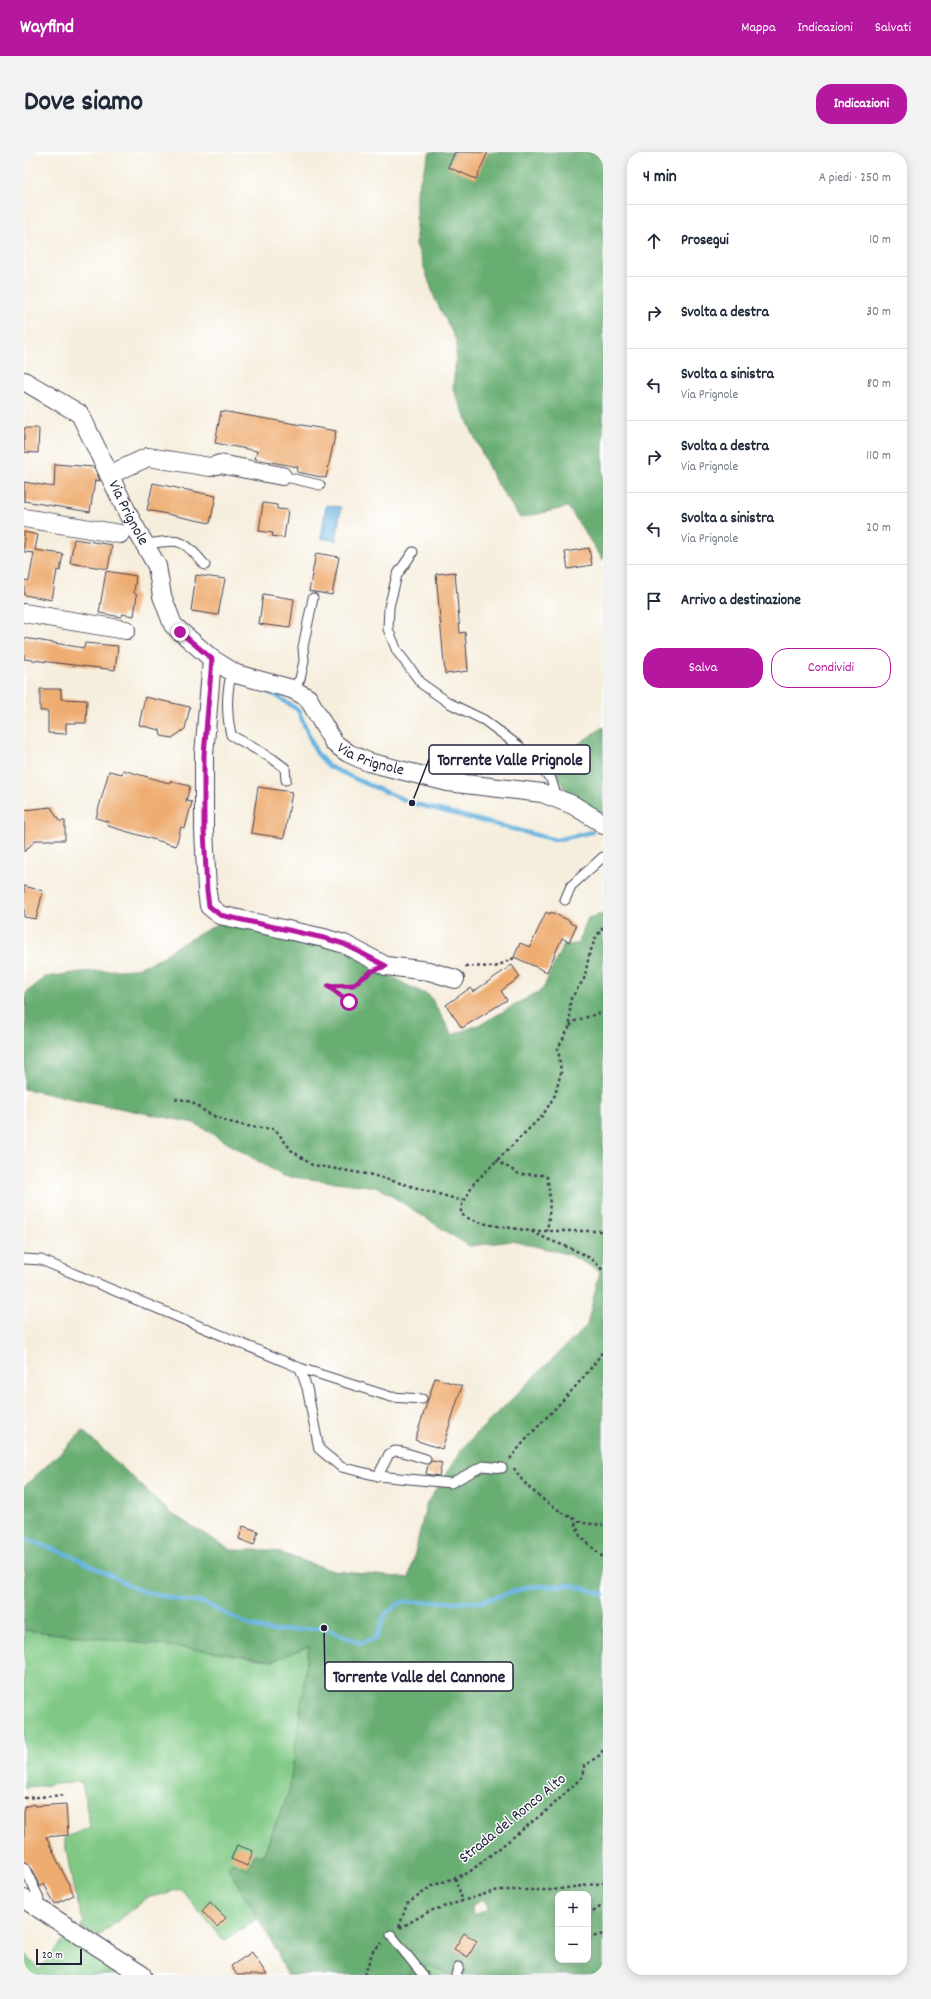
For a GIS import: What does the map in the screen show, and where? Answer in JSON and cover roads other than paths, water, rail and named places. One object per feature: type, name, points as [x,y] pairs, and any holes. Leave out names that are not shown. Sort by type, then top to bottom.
[{"type":"street","name":"Via Prignole","points":[[24,381],[80,414],[131,520],[157,566],[162,596],[173,626],[212,659],[232,672],[292,689],[308,698],[334,742],[348,753],[368,762],[448,782],[542,793],[573,804],[599,821],[603,826]]},
{"type":"street","points":[[109,474],[128,460],[148,457],[210,467],[220,464],[282,476]]},
{"type":"street","points":[[24,518],[120,534]]},
{"type":"street","points":[[24,613],[126,630]]},
{"type":"street","points":[[212,659],[204,755],[204,830],[209,906],[220,915],[324,938],[344,944],[386,966],[429,971],[457,972]]},
{"type":"street","points":[[24,1899],[39,1913],[142,1975]]},
{"type":"lane","points":[[282,476],[320,485]]},
{"type":"lane","points":[[145,544],[170,540],[180,541],[192,549],[205,564]]},
{"type":"lane","points":[[413,552],[397,575],[389,607],[388,628],[397,651],[422,684],[449,703],[484,720],[520,747],[551,779],[557,798]]},
{"type":"lane","points":[[292,689],[300,679],[304,661],[303,647],[313,598]]},
{"type":"lane","points":[[232,672],[227,698],[227,716],[231,735],[273,759],[285,768],[286,780]]},
{"type":"lane","points":[[564,900],[571,886],[603,857]]},
{"type":"lane","points":[[24,1259],[41,1260],[300,1368],[391,1397],[422,1399]]},
{"type":"lane","points":[[300,1368],[307,1388],[319,1449],[340,1468],[378,1476],[451,1483],[483,1466],[502,1468]]},
{"type":"lane","points":[[378,1476],[388,1454],[395,1451],[426,1459]]},
{"type":"lane","points":[[24,1867],[38,1896],[39,1913]]},
{"type":"lane","points":[[395,1932],[423,1975]]},
{"type":"water","points":[[326,505],[341,507],[336,541],[321,538]]},
{"type":"waterway","points":[[265,690],[298,710],[316,752],[328,766],[362,782],[412,803],[556,840],[592,832]]},
{"type":"waterway","points":[[24,1538],[74,1557],[141,1591],[184,1601],[202,1602],[249,1625],[269,1631],[324,1628],[360,1643],[376,1638],[385,1614],[401,1602],[481,1602],[527,1587],[571,1585],[603,1594]]},
{"type":"place","name":"Torrente Valle Prignole","points":[[412,803]]},
{"type":"place","name":"Torrente Valle del Cannone","points":[[324,1628]]}]
